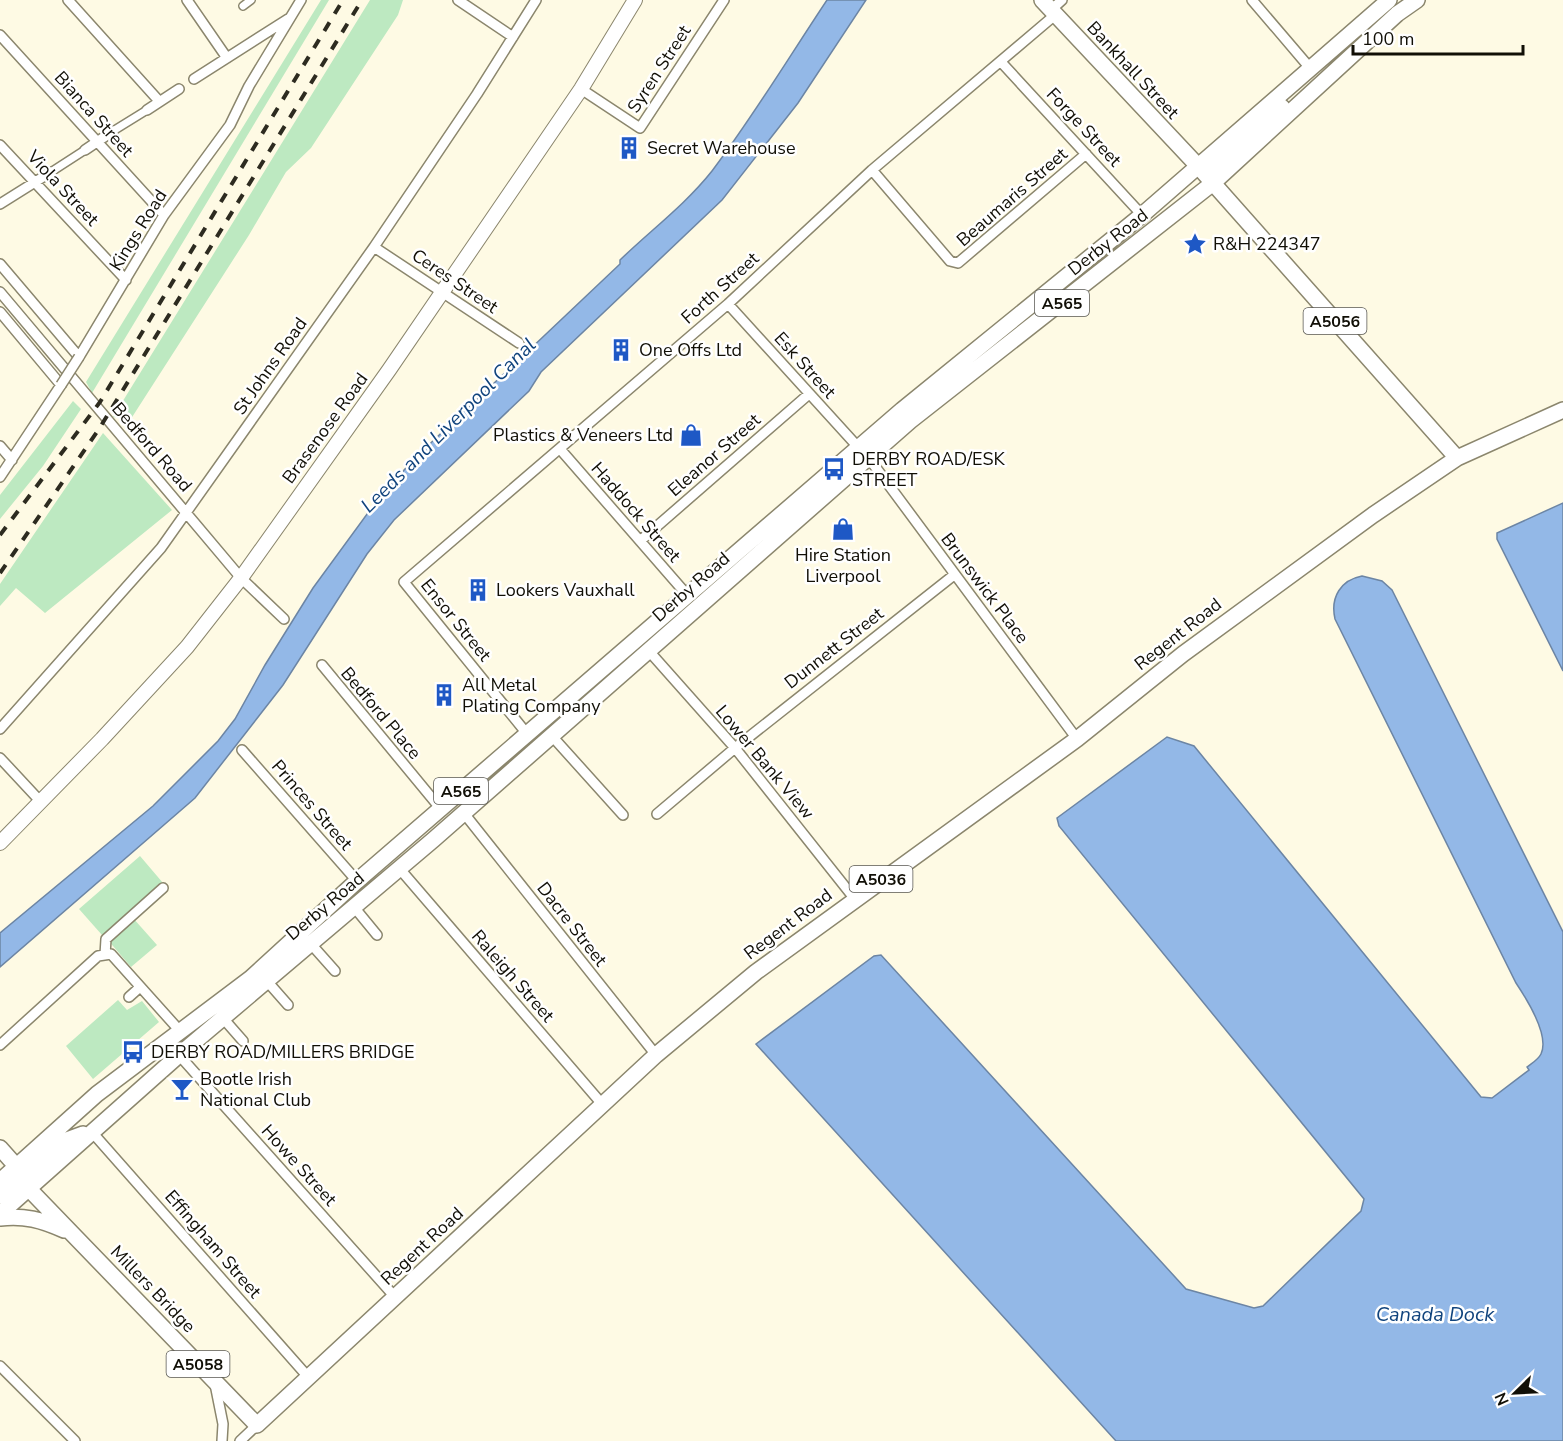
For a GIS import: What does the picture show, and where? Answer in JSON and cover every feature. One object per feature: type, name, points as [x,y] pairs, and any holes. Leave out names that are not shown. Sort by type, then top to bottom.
[{"type":"main road","name":"Brasenose Road","points":[[0,843],[188,647],[241,578],[389,369],[581,89],[635,0]]},
{"type":"main road","name":"Derby Road","points":[[0,1216],[12,1177],[97,1094],[251,978],[440,808],[688,596],[863,452],[1142,215],[1389,0]]},
{"type":"main road","name":"Derby Road","points":[[12,1177],[91,1131],[222,1017],[354,907],[648,650],[863,452],[1213,183],[1396,14],[1417,0]]},
{"type":"main road","name":"Bankhall Street","points":[[1052,6],[1197,165]]},
{"type":"main road","points":[[1197,165],[1206,168],[1214,165],[1281,108],[1305,98]]},
{"type":"main road","name":"A5056","points":[[1197,165],[1457,458]]},
{"type":"main road","points":[[1103,246],[1125,236],[1191,183],[1201,180],[1213,183]]},
{"type":"main road","name":"Regent Road","points":[[257,1425],[602,1104],[656,1055],[756,972],[854,898],[1077,739],[1255,600],[1457,458],[1563,410]]},
{"type":"main road","name":"Millers Bridge","points":[[0,1148],[12,1177],[72,1234],[257,1425]]},
{"type":"main road","points":[[0,1196],[12,1177]]},
{"type":"main road","points":[[0,1216],[45,1221],[72,1234]]},
{"type":"street","points":[[68,0],[159,101]]},
{"type":"street","points":[[187,0],[227,58]]},
{"type":"street","points":[[243,6],[250,0]]},
{"type":"street","name":"Kings Road","points":[[0,477],[79,357],[164,215],[230,125],[290,17],[302,0]]},
{"type":"street","points":[[458,0],[513,37]]},
{"type":"street","name":"St Johns Road","points":[[0,729],[161,548],[187,513],[374,247],[536,0]]},
{"type":"street","name":"Syren Street","points":[[581,89],[640,128],[724,0]]},
{"type":"street","points":[[1252,0],[1310,68]]},
{"type":"street","name":"Forth Street","points":[[404,582],[728,304],[872,170],[1001,63],[1052,6]]},
{"type":"street","points":[[194,79],[290,17]]},
{"type":"street","name":"Bianca Street","points":[[0,35],[164,215]]},
{"type":"street","name":"Forge Street","points":[[1001,63],[1142,215]]},
{"type":"street","points":[[0,204],[179,89]]},
{"type":"street","name":"Viola Street","points":[[0,145],[126,280]]},
{"type":"street","name":"Beaumaris Street","points":[[872,170],[950,261],[958,263],[1086,154]]},
{"type":"street","name":"Ceres Street","points":[[374,247],[519,343]]},
{"type":"street","points":[[0,264],[79,357]]},
{"type":"street","name":"Bedford Road","points":[[0,292],[241,578],[284,619]]},
{"type":"street","name":"Esk Street","points":[[728,304],[863,452]]},
{"type":"street","points":[[0,312],[61,385]]},
{"type":"street","name":"Eleanor Street","points":[[640,541],[809,394]]},
{"type":"street","points":[[0,446],[12,460]]},
{"type":"street","name":"Haddock Street","points":[[560,449],[688,596]]},
{"type":"street","name":"Brunswick Place","points":[[863,452],[1077,739]]},
{"type":"street","name":"Dunnett Street","points":[[657,814],[735,748],[954,575]]},
{"type":"street","name":"Ensor Street","points":[[404,582],[528,735]]},
{"type":"street","name":"Lower Bank View","points":[[648,650],[735,748],[854,898]]},
{"type":"street","name":"Bedford Place","points":[[322,665],[440,808]]},
{"type":"street","points":[[551,735],[623,815]]},
{"type":"street","name":"Princes Street","points":[[242,750],[357,881]]},
{"type":"street","points":[[0,758],[41,802]]},
{"type":"street","name":"Dacre Street","points":[[463,812],[656,1055]]},
{"type":"street","name":"Raleigh Street","points":[[399,868],[602,1104]]},
{"type":"street","points":[[105,955],[106,939],[163,888]]},
{"type":"street","points":[[354,907],[377,935]]},
{"type":"street","points":[[311,944],[335,971]]},
{"type":"street","points":[[0,1045],[98,956],[111,954],[139,988],[180,1031]]},
{"type":"street","points":[[266,980],[288,1005]]},
{"type":"street","points":[[129,997],[139,988]]},
{"type":"street","points":[[222,1017],[243,1041]]},
{"type":"street","name":"Howe Street","points":[[179,1054],[395,1298]]},
{"type":"street","name":"Effingham Street","points":[[91,1131],[309,1378]]},
{"type":"street","points":[[0,1366],[75,1441]]},
{"type":"street","points":[[213,1380],[220,1402],[222,1441]]},
{"type":"street","name":"Regent Road","points":[[240,1441],[257,1425]]},
{"type":"street","points":[[59,1441],[67,1433]]},
{"type":"green space","points":[[321,0],[329,0],[92,393],[86,382]]},
{"type":"green space","points":[[370,0],[403,0],[398,15],[311,148],[286,172],[249,235],[127,425],[120,418],[113,417]]},
{"type":"green space","points":[[73,401],[81,409],[43,466],[0,519],[0,495]]},
{"type":"green space","points":[[103,433],[172,510],[45,613],[16,588],[0,606],[0,584]]},
{"type":"green space","points":[[140,856],[163,883],[102,935],[79,909]]},
{"type":"green space","points":[[133,918],[157,945],[131,967],[107,939]]},
{"type":"green space","points":[[118,1000],[127,1010],[142,1001],[159,1022],[93,1079],[66,1046]]},
{"type":"water","points":[[827,0],[866,0],[798,103],[722,200],[541,372],[529,391],[394,520],[367,554],[283,685],[195,798],[0,967],[0,933],[153,806],[218,741],[235,719],[265,665],[313,588],[381,495],[417,456],[702,183],[742,130]]},
{"type":"water","points":[[1563,503],[1563,671],[1497,539],[1497,533]]},
{"type":"water","name":"Canada Dock","points":[[1362,576],[1382,581],[1392,590],[1563,932],[1563,1441],[1116,1441],[756,1044],[874,956],[881,955],[1186,1289],[1254,1308],[1263,1306],[1361,1211],[1364,1199],[1059,826],[1057,818],[1167,737],[1194,746],[1481,1097],[1492,1098],[1529,1070],[1527,1067],[1540,1056],[1543,1046],[1536,1017],[1516,983],[1335,619],[1334,604],[1339,591],[1348,581]]},
{"type":"railway","points":[[0,535],[100,402],[343,0]]},
{"type":"railway","points":[[0,573],[99,429],[362,0]]},
{"type":"place","name":"Secret Warehouse","points":[[629,148]]},
{"type":"place","name":"R&H 224347","points":[[1195,244]]},
{"type":"place","name":"One Offs Ltd","points":[[621,350]]},
{"type":"place","name":"Plastics & Veneers Ltd","points":[[691,435]]},
{"type":"place","name":"DERBY ROAD/ESK STREET","points":[[834,469]]},
{"type":"place","name":"Hire Station Liverpool","points":[[843,529]]},
{"type":"place","name":"Lookers Vauxhall","points":[[478,590]]},
{"type":"place","name":"All Metal Plating Company","points":[[444,695]]},
{"type":"place","name":"DERBY ROAD/MILLERS BRIDGE","points":[[133,1052]]},
{"type":"place","name":"Bootle Irish National Club","points":[[182,1089]]},
{"type":"water label","name":"Leeds and Liverpool Canal","points":[[448,425]]}]
